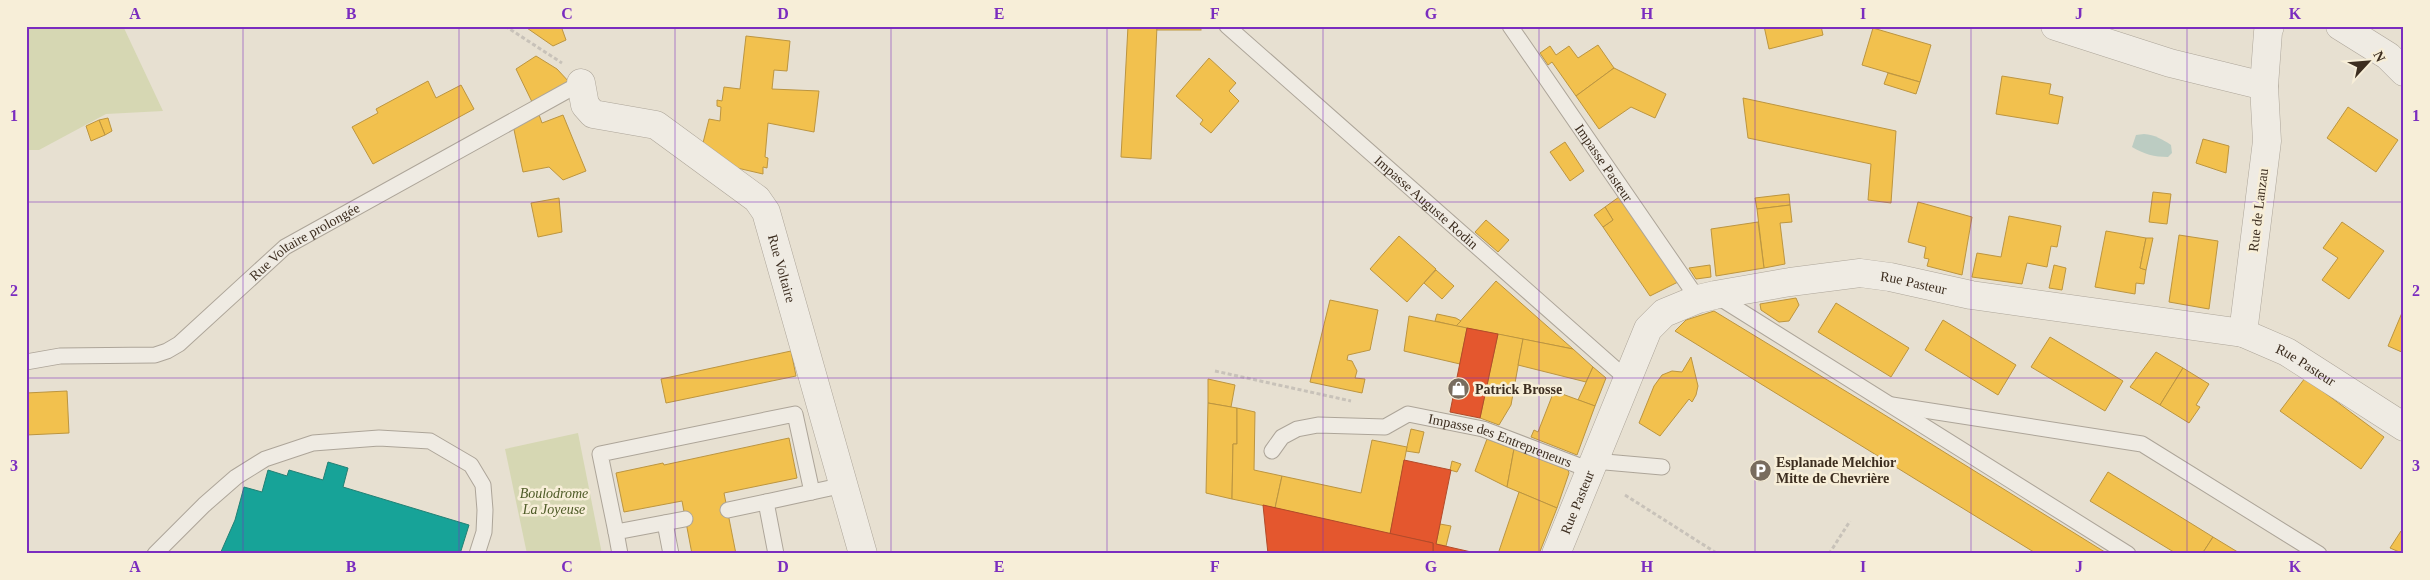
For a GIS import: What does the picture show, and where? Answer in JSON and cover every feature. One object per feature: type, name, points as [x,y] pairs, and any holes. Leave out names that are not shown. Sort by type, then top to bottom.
[{"type":"street","points":[[2055,26],[2170,63],[2264,86]]},
{"type":"street","name":"Rue de Lanzau","points":[[2243,333],[2267,141],[2264,86],[2270,26]]},
{"type":"street","points":[[2340,26],[2388,56],[2404,72]]},
{"type":"street","name":"Rue Voltaire","points":[[581,83],[585,105],[593,114],[656,125],[757,199],[766,212],[863,554]]},
{"type":"street","name":"Rue Pasteur","points":[[1556,554],[1648,329],[1664,313],[1706,297],[1790,282],[1860,273],[1890,277],[1971,295],[2243,333],[2287,352],[2404,427]]},
{"type":"lane","name":"Impasse Auguste Rodin","points":[[1227,26],[1626,379]]},
{"type":"lane","name":"Impasse Pasteur","points":[[1510,26],[1706,297]]},
{"type":"lane","name":"Rue Voltaire prolongée","points":[[26,362],[60,356],[155,355],[167,351],[191,334],[285,247],[581,83]]},
{"type":"lane","points":[[1706,297],[1886,404],[2128,554]]},
{"type":"lane","points":[[1886,404],[2142,444],[2319,554]]},
{"type":"lane","points":[[620,554],[600,454],[795,414],[812,492]]},
{"type":"lane","name":"Impasse des Entrepreneurs","points":[[1272,451],[1282,437],[1298,429],[1318,425],[1385,427],[1408,414],[1483,429],[1592,465],[1662,467]]},
{"type":"lane","points":[[155,554],[204,505],[236,477],[265,459],[314,443],[379,438],[430,441],[471,465],[483,485],[485,510],[484,532],[477,554]]},
{"type":"lane","points":[[728,510],[844,485]]},
{"type":"lane","points":[[766,502],[776,554]]},
{"type":"lane","points":[[616,532],[685,519]]},
{"type":"lane","points":[[665,523],[671,554]]},
{"type":"path","points":[[505,26],[573,70],[581,83]]},
{"type":"path","points":[[1215,371],[1360,403]]},
{"type":"path","points":[[1625,495],[1718,554]]},
{"type":"path","points":[[1829,554],[1850,521]]},
{"type":"green space","points":[[26,26],[123,26],[163,111],[106,114],[39,150],[26,150]]},
{"type":"green space","name":"Boulodrome La Joyeuse","points":[[578,433],[602,554],[527,554],[505,449]]},
{"type":"shaded area","points":[[2136,135],[2152,135],[2171,145],[2172,153],[2168,157],[2158,156],[2132,147]]},
{"type":"building: Homes","points":[[524,26],[561,26],[566,40],[553,46]]},
{"type":"building: Homes","points":[[1128,26],[1157,26],[1151,159],[1121,157]]},
{"type":"building: Homes","points":[[1157,26],[1201,26],[1201,30],[1157,30]]},
{"type":"building: Homes","points":[[1764,26],[1821,26],[1823,35],[1769,49]]},
{"type":"building: Homes","points":[[1873,28],[1931,45],[1920,82],[1862,65]]},
{"type":"building: Homes","points":[[746,36],[790,41],[787,71],[774,70],[772,89],[819,91],[814,132],[768,123],[765,157],[768,158],[767,168],[763,167],[763,174],[733,167],[702,147],[709,119],[720,121],[721,107],[717,106],[717,100],[722,101],[724,87],[740,89]]},
{"type":"building: Homes","points":[[1598,45],[1614,68],[1576,96],[1552,62],[1548,65],[1540,53],[1550,46],[1556,55],[1569,46],[1578,58]]},
{"type":"building: Homes","points":[[536,56],[557,69],[570,83],[533,104],[516,69]]},
{"type":"building: Homes","points":[[1209,58],[1236,83],[1229,91],[1239,101],[1211,133],[1200,124],[1203,120],[1176,96]]},
{"type":"building: Homes","points":[[1614,68],[1666,94],[1655,118],[1631,107],[1599,129],[1576,96]]},
{"type":"building: Homes","points":[[1888,73],[1920,82],[1916,94],[1884,84]]},
{"type":"building: Homes","points":[[2002,76],[2051,84],[2049,94],[2063,97],[2058,124],[1996,114]]},
{"type":"building: Homes","points":[[428,81],[436,98],[461,85],[474,109],[373,164],[352,127],[378,113],[376,109]]},
{"type":"building: Homes","points":[[1743,98],[1896,131],[1891,203],[1868,200],[1871,164],[1748,138]]},
{"type":"building: Homes","points":[[2348,107],[2398,140],[2376,172],[2327,138]]},
{"type":"building: Homes","points":[[538,112],[542,123],[563,115],[586,171],[563,180],[549,167],[523,172],[513,125]]},
{"type":"building: Homes","points":[[108,118],[112,131],[105,135],[99,120]]},
{"type":"building: Homes","points":[[99,120],[105,135],[91,141],[86,126]]},
{"type":"building: Homes","points":[[2203,139],[2229,146],[2226,173],[2196,163]]},
{"type":"building: Homes","points":[[1565,142],[1584,171],[1570,181],[1550,152]]},
{"type":"building: Homes","points":[[2153,192],[2171,194],[2167,224],[2149,222]]},
{"type":"building: Homes","points":[[1789,194],[1790,205],[1757,209],[1755,198]]},
{"type":"building: Homes","points":[[1619,197],[1678,282],[1650,296],[1603,227],[1613,220],[1605,207]]},
{"type":"building: Homes","points":[[559,198],[562,232],[538,237],[531,203]]},
{"type":"building: Homes","points":[[1918,202],[1972,217],[1962,275],[1927,266],[1929,259],[1924,258],[1926,247],[1908,242]]},
{"type":"building: Homes","points":[[1790,205],[1792,222],[1780,223],[1785,264],[1764,268],[1757,209]]},
{"type":"building: Homes","points":[[1605,207],[1613,220],[1603,227],[1594,215]]},
{"type":"building: Homes","points":[[2009,216],[2061,226],[2057,247],[2051,246],[2047,267],[2027,263],[2022,284],[1972,277],[1977,253],[2001,257]]},
{"type":"building: Homes","points":[[1486,220],[1509,240],[1498,252],[1475,232]]},
{"type":"building: Homes","points":[[1758,222],[1764,268],[1716,276],[1711,229]]},
{"type":"building: Homes","points":[[2342,222],[2384,251],[2349,299],[2322,280],[2338,258],[2323,248]]},
{"type":"building: Homes","points":[[2106,231],[2146,238],[2140,268],[2146,270],[2144,284],[2136,283],[2135,294],[2095,287]]},
{"type":"building: Homes","points":[[2179,235],[2218,241],[2209,309],[2169,302]]},
{"type":"building: Homes","points":[[1399,236],[1436,269],[1407,302],[1370,269]]},
{"type":"building: Homes","points":[[2146,238],[2153,238],[2146,270],[2140,268]]},
{"type":"building: Homes","points":[[1710,265],[1711,277],[1696,279],[1689,268]]},
{"type":"building: Homes","points":[[2054,265],[2066,268],[2062,290],[2049,288]]},
{"type":"building: Homes","points":[[1436,270],[1454,286],[1442,299],[1424,283]]},
{"type":"building: Homes","points":[[1496,281],[1573,349],[1456,326]]},
{"type":"building: Homes","points":[[1796,298],[1799,305],[1789,321],[1779,322],[1761,310],[1760,304]]},
{"type":"building: Homes","points":[[1330,300],[1378,310],[1370,350],[1348,355],[1347,360],[1352,361],[1357,371],[1355,378],[1365,379],[1362,393],[1310,382]]},
{"type":"building: Homes","points":[[1836,303],[1909,348],[1891,377],[1818,332]]},
{"type":"building: Homes","points":[[2404,308],[2404,353],[2388,346]]},
{"type":"building: Homes","points":[[1714,311],[2108,554],[2037,554],[1675,331],[1686,320]]},
{"type":"building: Homes","points":[[1437,314],[1461,321],[1456,326],[1435,321]]},
{"type":"building: Homes","points":[[1409,316],[1467,328],[1460,364],[1404,351]]},
{"type":"building: Homes","points":[[1943,320],[2016,365],[1998,395],[1925,350]]},
{"type":"building: Homes","points":[[1498,334],[1523,339],[1511,405],[1499,425],[1480,418]]},
{"type":"building: Homes","points":[[2050,337],[2123,381],[2105,411],[2031,367]]},
{"type":"building: Homes","points":[[1523,339],[1573,349],[1593,367],[1586,382],[1518,365]]},
{"type":"building: Homes","points":[[791,351],[796,376],[666,403],[661,379]]},
{"type":"building: Homes","points":[[2156,352],[2183,368],[2160,405],[2130,387]]},
{"type":"building: Homes","points":[[1691,357],[1698,386],[1696,395],[1692,402],[1689,399],[1660,436],[1639,423],[1654,386],[1662,375],[1672,371],[1682,372]]},
{"type":"building: Homes","points":[[1593,367],[1606,378],[1595,406],[1578,400]]},
{"type":"building: Homes","points":[[2183,368],[2209,384],[2196,405],[2200,407],[2189,423],[2160,405]]},
{"type":"building: Homes","points":[[2305,378],[2384,437],[2361,469],[2280,411]]},
{"type":"building: Homes","points":[[1208,379],[1235,385],[1231,407],[1208,403]]},
{"type":"building: Homes","points":[[67,391],[69,433],[26,435],[26,393]]},
{"type":"building: Homes","points":[[1554,391],[1595,406],[1577,455],[1531,437],[1534,430],[1538,432]]},
{"type":"building: Homes","points":[[1208,403],[1237,408],[1237,444],[1233,444],[1232,499],[1206,493]]},
{"type":"building: Homes","points":[[1237,408],[1255,412],[1254,470],[1282,476],[1275,508],[1232,499],[1233,444],[1237,444]]},
{"type":"building: Homes","points":[[1411,429],[1424,432],[1419,453],[1406,451]]},
{"type":"building: Homes","points":[[789,438],[797,478],[724,493],[736,554],[692,554],[682,501],[624,512],[616,473],[663,463],[664,465]]},
{"type":"building: Homes","points":[[1487,439],[1514,449],[1507,487],[1475,471]]},
{"type":"building: Homes","points":[[1372,440],[1407,447],[1390,534],[1275,508],[1282,476],[1361,493]]},
{"type":"building: Homes","points":[[1514,449],[1568,470],[1569,473],[1557,508],[1507,487]]},
{"type":"building: Homes","points":[[1452,461],[1461,464],[1457,472],[1450,470]]},
{"type":"building: Homes","points":[[2108,472],[2213,537],[2202,554],[2177,554],[2090,501]]},
{"type":"building: Homes","points":[[1519,492],[1557,508],[1539,554],[1498,554]]},
{"type":"building: Homes","points":[[1440,524],[1451,526],[1446,546],[1436,544]]},
{"type":"building: Homes","points":[[2401,531],[2404,533],[2404,554],[2390,548]]},
{"type":"building: Homes","points":[[2213,537],[2241,554],[2202,554]]},
{"type":"building: Shops","points":[[1467,328],[1498,334],[1480,418],[1450,412]]},
{"type":"building: Shops","points":[[1404,460],[1451,470],[1436,544],[1480,554],[1433,554],[1433,543],[1390,534]]},
{"type":"building: Shops","points":[[1263,505],[1433,543],[1433,554],[1268,554]]},
{"type":"building: Public","points":[[328,462],[348,468],[343,487],[469,525],[460,554],[220,554],[235,520],[244,487],[262,492],[268,470],[287,476],[289,470],[323,480]]},
{"type":"place","name":"Patrick Brosse","points":[[1459,389]]},
{"type":"place","name":"Esplanade Melchior Mitte de Chevrière","points":[[1760,470]]}]
